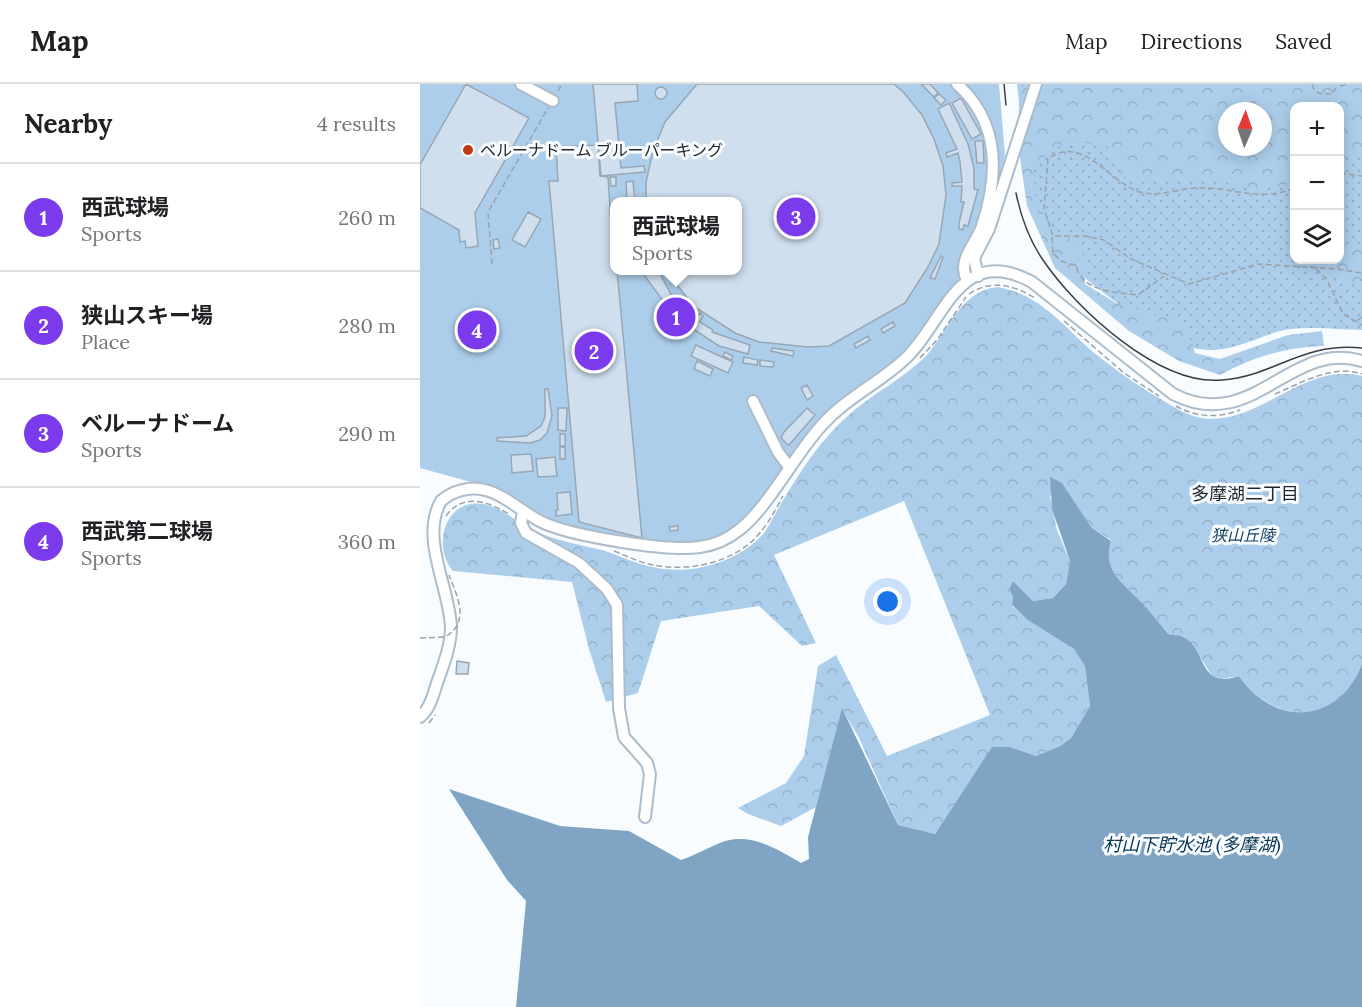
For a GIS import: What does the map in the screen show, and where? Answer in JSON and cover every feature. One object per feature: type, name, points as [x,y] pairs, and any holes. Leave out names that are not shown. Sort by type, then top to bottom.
[{"type":"street","points":[[522,84],[553,101]]},
{"type":"street","points":[[957,84],[983,115],[989,128],[993,153],[990,188],[982,226],[963,263],[967,281]]},
{"type":"street","points":[[978,276],[974,258],[989,229],[1036,84]]},
{"type":"street","points":[[420,717],[430,702],[450,635],[447,608],[426,550],[425,531],[431,514],[449,495],[472,489],[490,492],[522,517],[584,535],[669,547],[702,547],[724,540],[746,525],[818,430],[843,404],[908,357],[925,336],[950,296],[967,281],[978,276],[999,273],[1017,276],[1032,282],[1173,394],[1193,403],[1233,404],[1325,359],[1343,357],[1362,362]]},
{"type":"street","points":[[753,401],[778,452],[789,467]]},
{"type":"street","points":[[522,517],[526,533],[557,548],[579,563],[607,589],[616,605],[619,708],[624,736],[647,763],[650,774],[645,818]]},
{"type":"path","points":[[492,264],[488,212],[562,84]]},
{"type":"path","points":[[1312,85],[1319,94],[1332,94],[1336,88],[1347,84]]},
{"type":"path","points":[[1164,275],[1138,295],[1087,284],[1079,277],[1076,266],[1061,261],[1053,253],[1053,236],[1044,209],[1048,159],[1057,153],[1077,152],[1093,160],[1123,184],[1145,193],[1195,188],[1278,195],[1290,190]]},
{"type":"path","points":[[1344,174],[1362,176]]},
{"type":"path","points":[[1053,236],[1086,236],[1104,240],[1131,259],[1189,284],[1258,264],[1337,269],[1362,273]]},
{"type":"path","points":[[1315,269],[1326,278],[1343,315],[1362,325]]},
{"type":"path","points":[[914,364],[937,340],[963,300],[976,289],[991,285],[1007,285],[1039,301]]},
{"type":"path","points":[[1356,322],[1362,317]]},
{"type":"path","points":[[1060,318],[1124,373],[1163,399]]},
{"type":"path","points":[[1275,394],[1328,374],[1343,371],[1362,374]]},
{"type":"path","points":[[1173,405],[1189,412],[1218,416],[1247,406]]},
{"type":"path","points":[[612,550],[646,563],[669,567],[694,566],[722,558],[744,548],[759,534],[788,488]]},
{"type":"path","points":[[445,519],[454,507],[477,501],[491,504],[522,517]]},
{"type":"path","points":[[420,638],[445,637],[459,623],[461,608],[449,575]]},
{"type":"green space","points":[[420,84],[999,84],[1005,155],[995,201],[970,262],[919,338],[887,366],[852,391],[820,421],[749,513],[728,533],[702,543],[658,541],[592,532],[547,519],[500,490],[420,468]]},
{"type":"green space","points":[[1017,84],[1362,84],[1362,149],[1344,160],[1344,102],[1290,102],[1290,184],[1256,190],[1224,182],[1123,177],[1109,147],[1068,140],[1034,165],[1035,202],[1049,230],[1078,241],[1084,257],[1085,284],[1116,303],[1186,324],[1195,353],[1220,359],[1288,335],[1322,331],[1324,346],[1296,348],[1270,354],[1220,375],[1179,361],[1129,331],[1055,268],[1027,206],[1018,144]]},
{"type":"green space","points":[[1362,84],[1362,330],[1289,329],[1231,347],[1203,350],[1191,347],[1128,311],[1078,273],[1057,253],[1042,235],[1034,220],[1028,178],[1030,105]]},
{"type":"green space","points":[[1344,245],[1362,245],[1362,281],[1349,284],[1316,268],[1321,264],[1344,264]]},
{"type":"green space","name":"狭山丘陵","points":[[997,287],[1026,296],[1050,312],[1093,352],[1128,378],[1178,409],[1197,417],[1223,418],[1242,413],[1320,378],[1341,374],[1362,376],[1362,664],[1352,684],[1338,699],[1323,708],[1306,712],[1288,711],[1254,693],[1239,676],[1221,679],[1212,676],[1194,647],[1183,637],[1168,634],[1112,573],[1107,553],[1111,540],[1092,528],[1062,483],[1050,496],[1057,530],[1070,561],[1066,584],[1053,598],[1033,601],[1013,581],[1009,589],[1013,597],[1012,606],[1029,620],[1074,649],[1085,665],[1090,706],[1071,738],[1060,746],[1036,756],[1010,747],[992,748],[935,834],[898,825],[859,738],[842,709],[816,807],[781,826],[738,808],[786,783],[804,756],[818,666],[836,655],[887,756],[990,715],[904,501],[774,555],[816,643],[802,646],[759,606],[661,621],[638,693],[606,702],[589,649],[572,582],[453,571],[447,561],[443,550],[446,526],[451,516],[470,504],[491,506],[547,536],[605,551],[647,566],[683,570],[699,568],[728,559],[765,532],[803,468],[837,426],[924,358],[963,305],[984,290]]},
{"type":"water","name":"村山下貯水池 (多摩湖)","points":[[1050,477],[1062,483],[1092,528],[1111,541],[1109,560],[1121,582],[1168,634],[1181,636],[1191,643],[1209,673],[1216,678],[1226,679],[1239,676],[1254,693],[1270,704],[1288,711],[1305,712],[1322,708],[1338,698],[1352,684],[1362,664],[1362,1007],[516,1007],[526,901],[507,880],[449,789],[560,826],[629,831],[681,860],[725,841],[745,839],[765,844],[801,863],[809,859],[808,837],[842,708],[898,825],[935,834],[992,747],[1010,747],[1036,756],[1060,746],[1071,738],[1090,706],[1085,666],[1074,649],[1028,620],[1012,605],[1013,597],[1009,589],[1013,581],[1033,601],[1053,598],[1066,584],[1070,561],[1052,509]]},
{"type":"building","name":"ベルーナドーム ブルーパーキング","points":[[466,84],[529,118],[475,213],[478,246],[466,248],[465,241],[460,242],[459,230],[420,208],[420,165]]},
{"type":"building","points":[[593,84],[637,84],[638,101],[615,103],[621,168],[644,166],[645,172],[601,176]]},
{"type":"building","points":[[697,84],[894,84],[922,115],[934,139],[943,166],[946,195],[939,244],[928,267],[905,303],[829,346],[808,347],[759,342],[735,333],[693,306],[670,275],[742,275],[742,197],[646,197],[646,182],[653,151],[665,122]]},
{"type":"building","points":[[921,84],[930,84],[938,93],[934,97]]},
{"type":"building","points":[[663,87],[666,88],[666,98],[659,99],[656,98],[655,91],[656,88]]},
{"type":"building","points":[[939,94],[946,100],[941,105],[934,98]]},
{"type":"building","points":[[961,98],[981,134],[972,139],[952,103]]},
{"type":"building","points":[[949,103],[968,144],[974,168],[974,189],[978,190],[968,226],[964,225],[963,230],[959,229],[964,202],[961,202],[962,186],[952,186],[952,183],[962,182],[960,162],[958,153],[947,157],[946,153],[957,149],[938,109]]},
{"type":"building","points":[[975,141],[983,141],[984,163],[977,163]]},
{"type":"building","points":[[598,145],[600,176],[608,177],[610,275],[617,275],[642,538],[579,522],[549,181],[558,181],[556,147]]},
{"type":"building","points":[[610,177],[616,177],[616,186],[611,186]]},
{"type":"building","points":[[633,181],[635,197],[627,197],[626,182]]},
{"type":"building","points":[[528,212],[541,219],[525,247],[512,240]]},
{"type":"building","points":[[498,239],[500,248],[494,249],[493,240]]},
{"type":"building","points":[[941,256],[943,257],[935,279],[930,278]]},
{"type":"building","points":[[644,275],[661,275],[672,296],[685,310],[696,319],[700,313],[703,316],[700,322],[713,330],[712,332],[750,345],[748,354],[719,346],[675,317]]},
{"type":"building","points":[[893,322],[895,326],[883,333],[881,329]]},
{"type":"building","points":[[868,336],[870,340],[856,348],[854,344]]},
{"type":"building","points":[[696,345],[733,362],[728,373],[691,356]]},
{"type":"building","points":[[772,348],[794,351],[793,356],[771,351]]},
{"type":"building","points":[[725,352],[733,356],[731,360],[723,356]]},
{"type":"building","points":[[744,357],[758,360],[757,365],[743,363]]},
{"type":"building","points":[[760,360],[774,362],[773,367],[760,366]]},
{"type":"building","points":[[697,361],[713,369],[710,376],[694,369]]},
{"type":"building","points":[[807,385],[813,396],[807,400],[801,388]]},
{"type":"building","points":[[545,389],[548,389],[552,416],[547,433],[540,440],[530,443],[497,441],[497,438],[526,436],[541,426],[545,417]]},
{"type":"building","points":[[558,408],[567,408],[566,431],[558,430]]},
{"type":"building","points":[[807,408],[815,415],[789,445],[781,438]]},
{"type":"building","points":[[560,434],[565,434],[565,446],[560,446]]},
{"type":"building","points":[[560,447],[565,447],[565,459],[560,459]]},
{"type":"building","points":[[531,454],[533,471],[512,473],[511,455]]},
{"type":"building","points":[[555,457],[557,476],[538,477],[536,459]]},
{"type":"building","points":[[570,492],[572,514],[556,516],[557,493]]},
{"type":"building","points":[[678,526],[678,530],[670,531],[669,527]]},
{"type":"building","points":[[457,661],[469,663],[468,674],[456,674]]},
{"type":"tram line","points":[[1004,84],[1006,105]]},
{"type":"tram line","points":[[1016,193],[1023,219],[1038,252],[1076,300],[1121,341],[1146,358],[1172,371],[1198,379],[1222,380],[1258,372],[1322,350],[1341,347],[1362,348]]},
{"type":"place","name":"ベルーナドーム ブルーパーキング","points":[[468,150]]},
{"type":"place","name":"ベルーナドーム","points":[[796,217]]},
{"type":"place","name":"西武球場","points":[[676,317]]},
{"type":"place","name":"西武第二球場","points":[[477,330]]},
{"type":"place","name":"狭山スキー場","points":[[594,351]]},
{"type":"district","name":"多摩湖二丁目","points":[[1245,494]]}]
